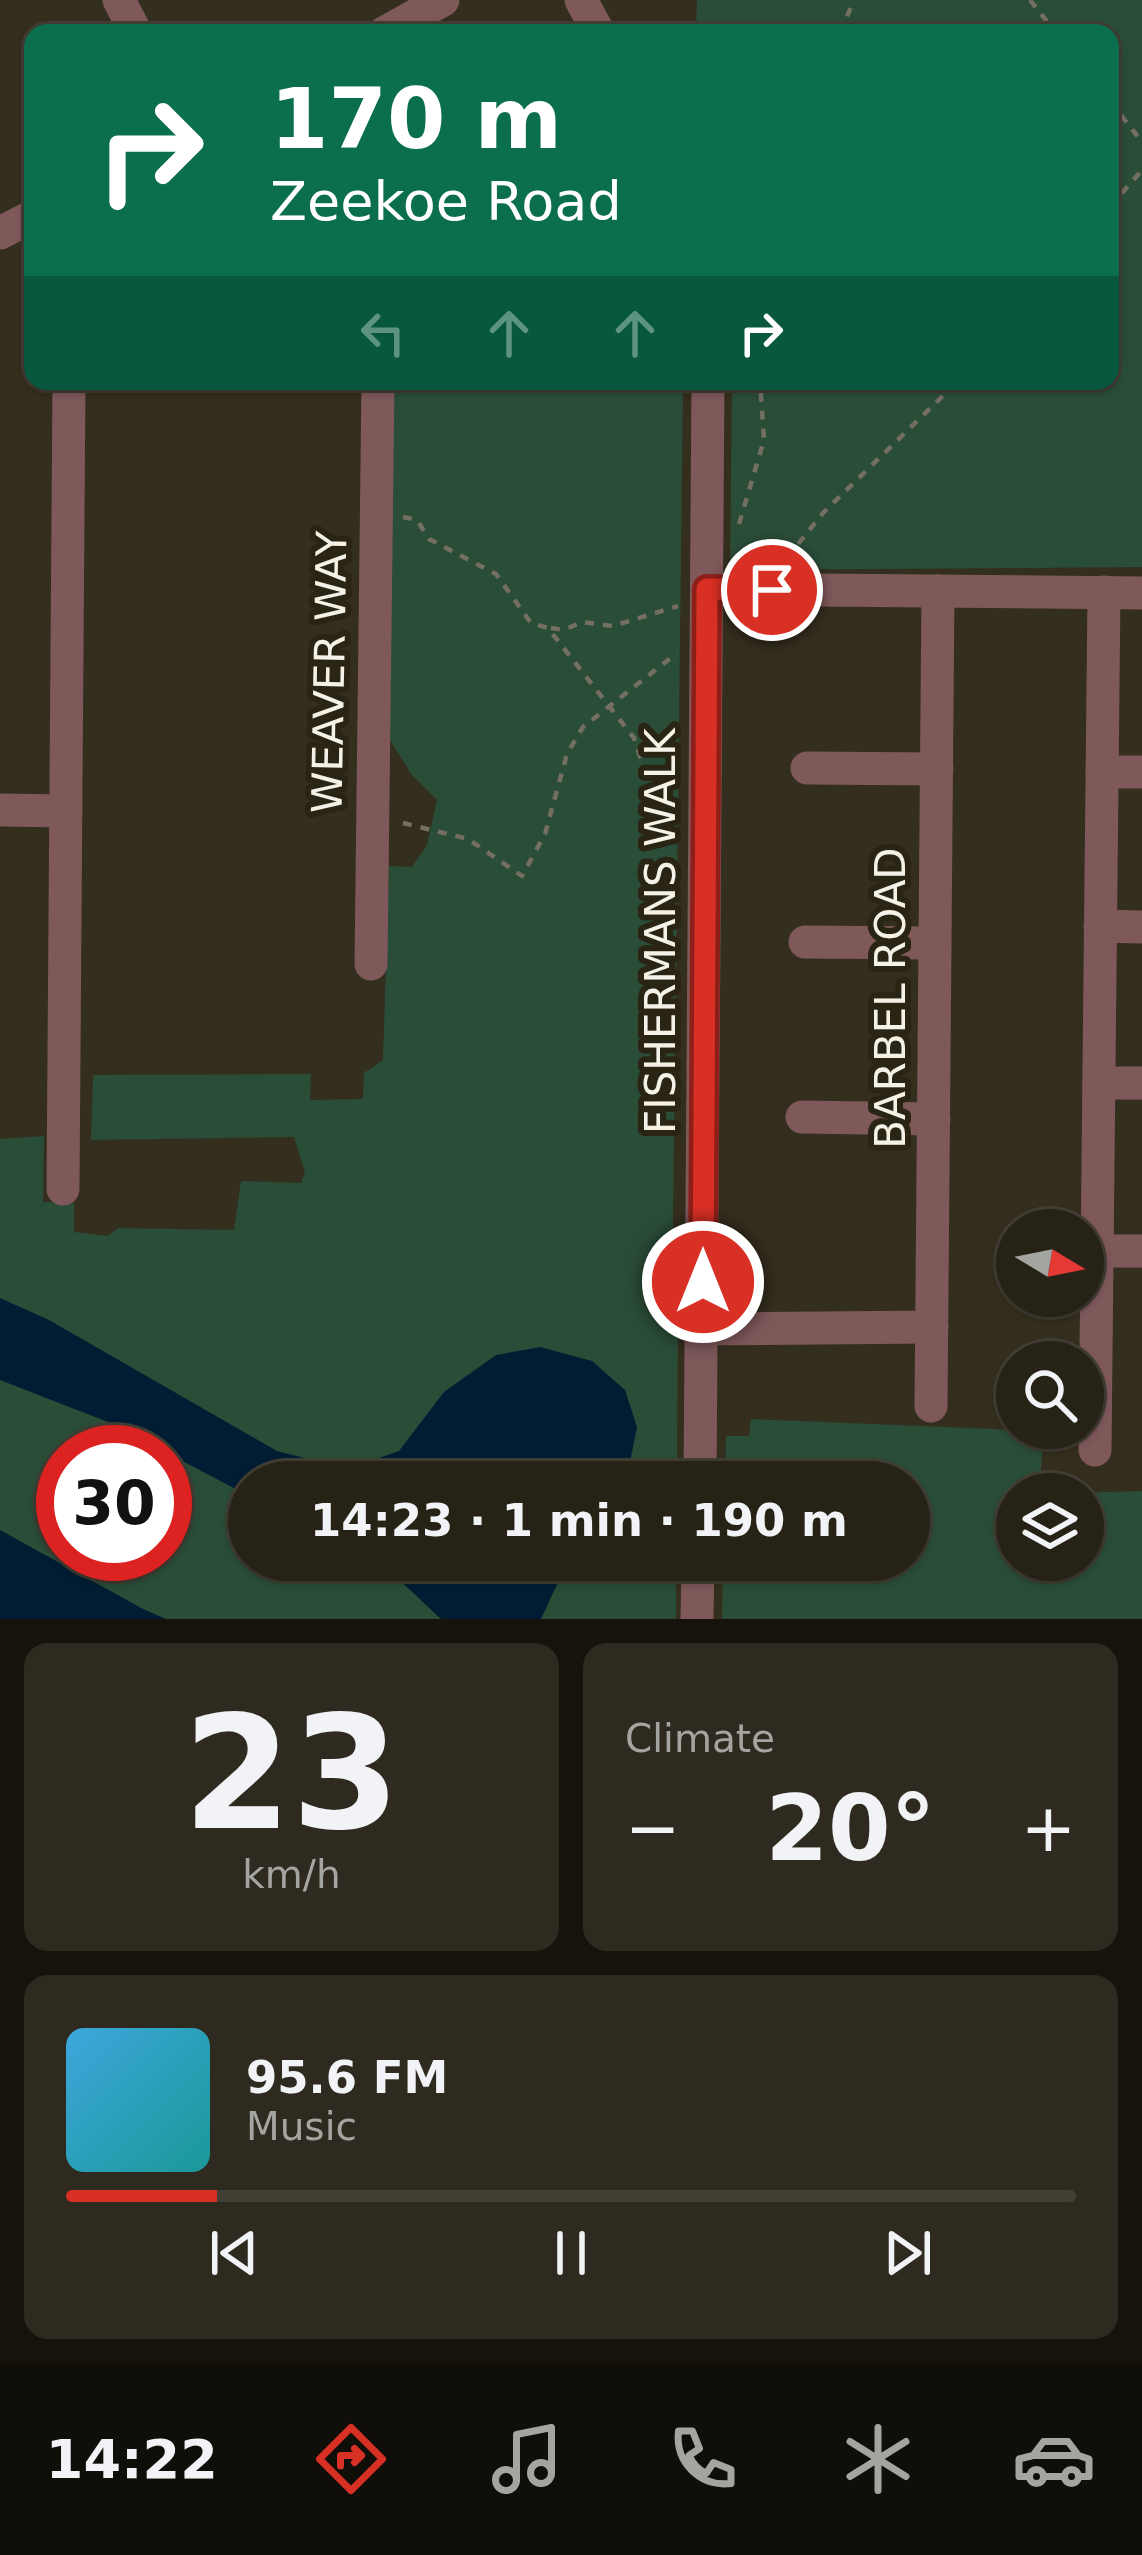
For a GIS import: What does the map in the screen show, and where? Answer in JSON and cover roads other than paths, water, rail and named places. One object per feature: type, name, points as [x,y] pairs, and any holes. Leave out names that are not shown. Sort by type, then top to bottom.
[{"type":"street","points":[[400,24],[443,0]]},
{"type":"street","points":[[63,1189],[69,390]]},
{"type":"street","name":"WEAVER WAY","points":[[371,964],[378,390]]},
{"type":"street","name":"FISHERMANS WALK","points":[[700,1461],[698,595],[707,390]]},
{"type":"street","name":"BARBEL ROAD","points":[[931,1406],[938,591]]},
{"type":"street","points":[[1098,1209],[1103,592]]},
{"type":"street","points":[[698,595],[1142,593]]},
{"type":"street","points":[[807,768],[937,769]]},
{"type":"street","points":[[1102,772],[1142,772]]},
{"type":"street","points":[[0,810],[66,811]]},
{"type":"street","points":[[1100,926],[1142,926]]},
{"type":"street","points":[[805,942],[935,944]]},
{"type":"street","points":[[1099,1083],[1142,1083]]},
{"type":"street","points":[[802,1118],[934,1119]]},
{"type":"street","points":[[1104,1251],[1142,1251]]},
{"type":"street","points":[[1095,1450],[1096,1317]]},
{"type":"street","points":[[703,1329],[932,1327]]},
{"type":"street","points":[[698,1581],[698,1619]]},
{"type":"water","points":[[0,1298],[49,1320],[277,1451],[315,1461],[228,1461],[228,1485],[192,1466],[192,1425],[114,1425],[0,1380]]},
{"type":"water","points":[[540,1347],[592,1361],[625,1390],[637,1427],[630,1461],[371,1461],[399,1451],[444,1392],[496,1355]]},
{"type":"water","points":[[0,1530],[36,1550],[36,1581],[92,1581],[166,1619],[0,1619]]},
{"type":"water","points":[[400,1581],[559,1581],[541,1619],[441,1619]]}]
